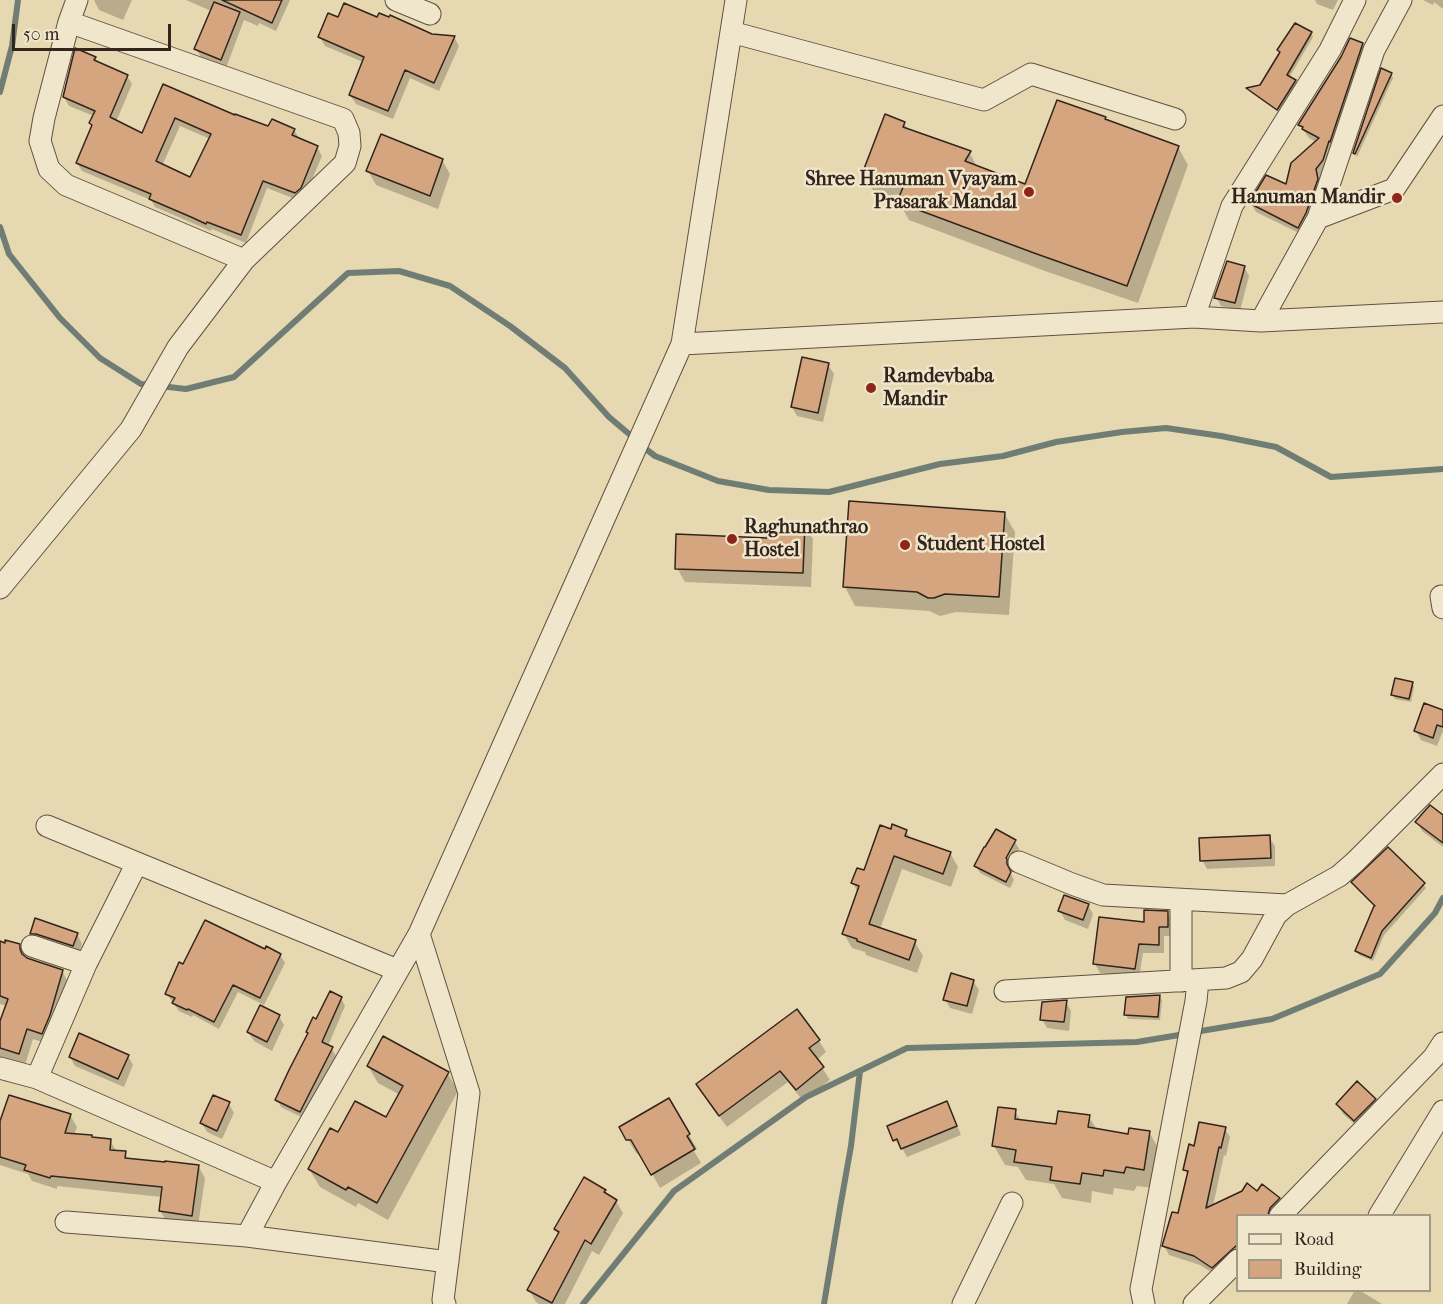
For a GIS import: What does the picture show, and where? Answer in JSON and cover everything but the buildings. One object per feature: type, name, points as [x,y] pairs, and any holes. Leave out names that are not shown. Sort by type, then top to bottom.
[{"type":"street","points":[[77,0],[69,22],[40,141],[50,169],[66,185],[244,260]]},
{"type":"street","points":[[396,0],[430,14]]},
{"type":"street","points":[[247,1236],[419,934],[682,344],[736,0]]},
{"type":"street","points":[[1194,316],[1232,206],[1330,50],[1355,0]]},
{"type":"street","points":[[1261,321],[1318,218],[1374,50],[1401,0]]},
{"type":"street","points":[[0,588],[132,429],[178,347],[244,260],[345,163],[350,146],[349,133],[343,119],[69,22]]},
{"type":"street","points":[[730,32],[984,100],[1031,74],[1175,119]]},
{"type":"street","points":[[1318,218],[1394,189],[1443,116]]},
{"type":"street","points":[[682,344],[1194,316],[1261,321],[1443,312]]},
{"type":"street","points":[[1005,991],[1226,978],[1241,972],[1252,959],[1276,915],[1287,905],[1339,876],[1443,774]]},
{"type":"street","points":[[47,826],[397,970]]},
{"type":"street","points":[[1019,862],[1103,895],[1287,905]]},
{"type":"street","points":[[37,1078],[87,964],[136,863]]},
{"type":"street","points":[[1144,1304],[1141,1289],[1196,1001],[1189,980],[1181,900]]},
{"type":"street","points":[[419,934],[469,1093],[443,1300],[446,1304]]},
{"type":"street","points":[[32,946],[87,964]]},
{"type":"street","points":[[1281,1214],[1434,1057],[1443,1043]]},
{"type":"street","points":[[0,1068],[37,1078],[276,1182]]},
{"type":"street","points":[[1380,1214],[1443,1111]]},
{"type":"street","points":[[963,1304],[1012,1203]]},
{"type":"street","points":[[66,1222],[247,1236],[448,1262]]},
{"type":"street","points":[[1194,1304],[1236,1262]]},
{"type":"waterway","points":[[0,92],[12,46],[18,0]]},
{"type":"waterway","points":[[0,227],[9,254],[60,318],[100,358],[141,384],[150,385]]},
{"type":"waterway","points":[[160,386],[186,389],[234,377],[348,273],[399,271],[450,286],[510,326],[565,368],[609,417],[635,439]]},
{"type":"waterway","points":[[642,446],[655,456],[718,481],[769,490],[829,492],[940,464],[1003,456],[1056,442],[1166,428],[1276,447],[1331,477],[1443,469]]},
{"type":"waterway","points":[[1195,1032],[1272,1019],[1380,974],[1435,913],[1443,898]]},
{"type":"waterway","points":[[583,1304],[674,1191],[806,1097],[907,1048],[1137,1042],[1185,1034]]},
{"type":"waterway","points":[[824,1304],[851,1146],[860,1071]]},
{"type":"place","name":"Shree Hanuman Vyayam Prasarak Mandal","points":[[1029,192]]},
{"type":"place","name":"Hanuman Mandir","points":[[1397,198]]},
{"type":"place","name":"Ramdevbaba Mandir","points":[[871,388]]},
{"type":"place","name":"Raghunathrao Hostel","points":[[732,539]]},
{"type":"place","name":"Student Hostel","points":[[905,545]]}]
